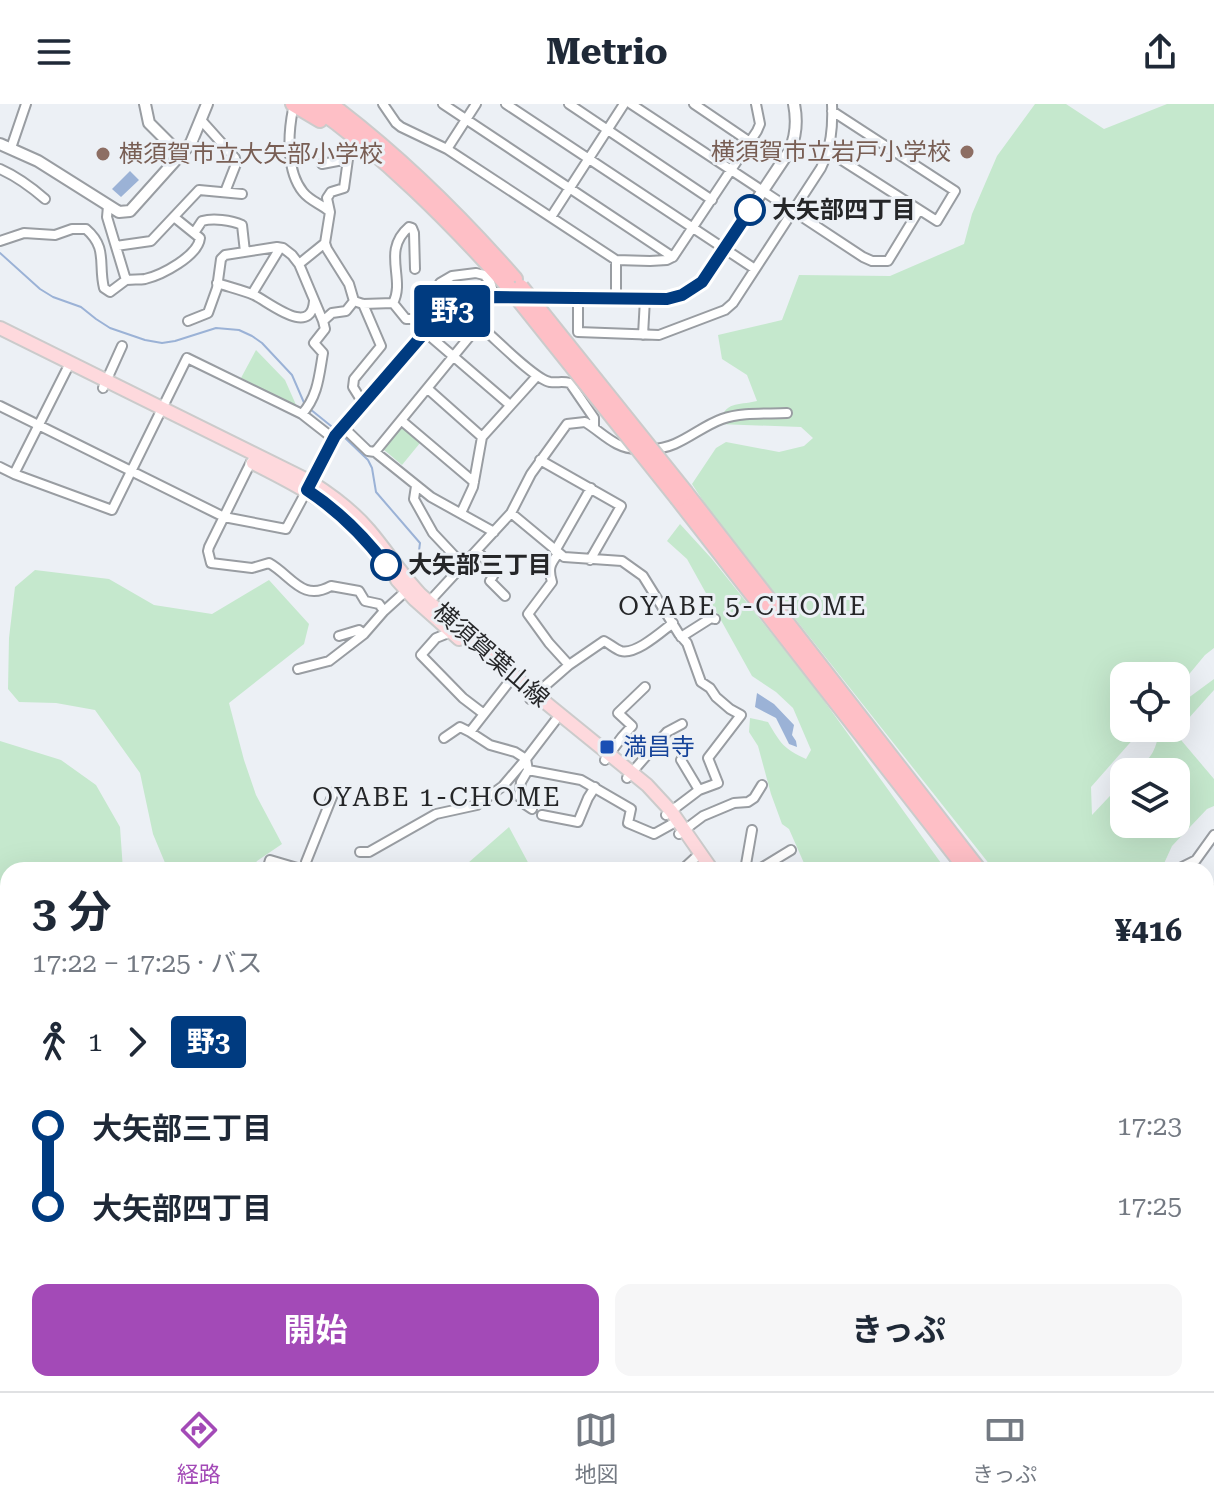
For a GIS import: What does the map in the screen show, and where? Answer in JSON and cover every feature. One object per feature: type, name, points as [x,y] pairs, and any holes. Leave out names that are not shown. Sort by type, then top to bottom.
[{"type":"highway","points":[[311,104],[409,182],[512,283]]},
{"type":"highway","points":[[330,104],[411,171],[490,251]]},
{"type":"highway","points":[[346,104],[452,203],[512,283],[973,862]]},
{"type":"highway","points":[[293,106],[346,137],[409,182]]},
{"type":"highway","points":[[682,496],[961,862]]},
{"type":"highway","points":[[879,758],[952,862]]},
{"type":"main road","name":"横須賀葉山線","points":[[0,328],[105,385],[335,498],[359,519],[451,632],[509,682],[532,697],[555,721],[608,758]]},
{"type":"main road","name":"横須賀葉山線","points":[[0,337],[68,366]]},
{"type":"main road","name":"横須賀葉山線","points":[[160,412],[251,462],[309,486],[357,530],[406,591],[629,775],[675,823],[706,862]]},
{"type":"main road","name":"横須賀葉山線","points":[[675,823],[698,862]]},
{"type":"street","points":[[145,104],[149,123],[180,154]]},
{"type":"street","points":[[24,105],[6,146],[63,175],[119,212],[134,208],[191,143],[207,104]]},
{"type":"street","points":[[383,104],[401,127],[447,149],[616,260],[667,260],[673,257],[760,124],[756,104]]},
{"type":"street","points":[[443,104],[673,257]]},
{"type":"street","points":[[447,149],[476,104]]},
{"type":"street","points":[[506,104],[755,269]]},
{"type":"street","points":[[569,104],[712,200]]},
{"type":"street","points":[[551,217],[624,104]]},
{"type":"street","points":[[631,104],[863,257],[888,261],[919,210]]},
{"type":"street","points":[[694,104],[750,142]]},
{"type":"street","points":[[0,406],[224,517],[286,529],[338,433],[425,332],[449,313],[470,303],[495,297],[667,299],[682,295],[702,282],[794,141],[794,104]]},
{"type":"street","points":[[293,106],[290,147],[294,175],[303,192],[330,212]]},
{"type":"street","points":[[578,298],[578,332],[659,335],[725,310],[733,303],[821,168],[829,152],[832,108]]},
{"type":"street","points":[[829,152],[937,221],[955,191],[832,108]]},
{"type":"street","points":[[201,120],[235,158],[236,164],[225,192]]},
{"type":"street","points":[[322,164],[348,159],[344,188],[331,192],[327,198],[330,212],[325,243],[381,346],[354,379],[353,387],[363,403]]},
{"type":"street","points":[[0,169],[18,177],[45,199]]},
{"type":"street","points":[[116,246],[151,241],[199,190],[242,194]]},
{"type":"street","points":[[108,206],[107,217],[126,280]]},
{"type":"street","points":[[0,241],[24,233],[55,235],[72,229],[86,229],[98,242],[104,288],[110,292],[126,280],[145,279],[181,262],[199,245],[200,238],[174,217]]},
{"type":"street","points":[[194,233],[202,221],[208,219],[236,222],[242,225],[245,252]]},
{"type":"street","points":[[393,303],[397,295],[394,259],[397,245],[409,227],[414,233],[415,269]]},
{"type":"street","points":[[299,264],[325,243]]},
{"type":"street","points":[[252,294],[280,248]]},
{"type":"street","points":[[188,321],[208,313],[221,259],[225,255],[280,248],[292,255],[299,264],[325,329],[314,343],[323,353],[316,394],[305,410]]},
{"type":"street","points":[[616,260],[616,299]]},
{"type":"street","points":[[323,321],[332,313],[346,311],[359,302],[393,303],[406,319],[419,319],[436,295],[440,283],[452,276],[484,275],[495,297]]},
{"type":"street","points":[[217,283],[252,294],[294,317],[310,314],[314,301]]},
{"type":"street","points":[[643,335],[645,299]]},
{"type":"street","points":[[375,452],[479,325],[537,376],[550,382],[570,383],[594,418],[594,428]]},
{"type":"street","points":[[425,332],[510,405]]},
{"type":"street","points":[[105,385],[122,346]]},
{"type":"street","points":[[0,467],[112,510],[187,358],[305,410],[338,433],[375,452],[431,497],[494,532]]},
{"type":"street","points":[[14,474],[68,366]]},
{"type":"street","points":[[461,513],[473,487],[482,437],[537,376]]},
{"type":"street","points":[[428,389],[482,437]]},
{"type":"street","points":[[426,605],[511,513],[531,474],[567,424],[585,422],[618,446],[628,449],[663,449],[725,418],[787,413]]},
{"type":"street","points":[[402,421],[474,482]]},
{"type":"street","points":[[540,460],[621,506],[590,560]]},
{"type":"street","points":[[251,462],[208,551],[211,563],[252,568],[269,563],[295,585],[310,592],[331,586],[359,591],[365,601],[379,604],[384,611]]},
{"type":"street","points":[[416,486],[414,499],[433,533],[463,565]]},
{"type":"street","points":[[569,665],[528,614],[552,582],[549,573],[551,563],[591,488]]},
{"type":"street","points":[[511,513],[564,557],[622,561],[643,576],[687,643],[701,682],[741,715],[708,758],[718,783],[699,790],[675,823]]},
{"type":"street","points":[[477,551],[496,571],[490,581],[505,596]]},
{"type":"street","points":[[298,669],[329,661],[364,634],[406,591]]},
{"type":"street","points":[[681,637],[711,618],[715,619]]},
{"type":"street","points":[[532,697],[569,665],[604,641],[617,650],[629,651],[673,623]]},
{"type":"street","points":[[339,636],[359,630],[364,634]]},
{"type":"street","points":[[451,632],[436,638],[421,655],[463,698],[484,714]]},
{"type":"street","points":[[470,732],[509,682]]},
{"type":"street","points":[[608,758],[632,726],[618,713],[645,687]]},
{"type":"street","points":[[360,852],[369,852],[436,814],[477,805],[503,786],[555,721]]},
{"type":"street","points":[[629,775],[667,732],[682,724]]},
{"type":"street","points":[[444,738],[460,727],[490,745],[515,752],[526,759],[528,770],[521,782],[519,796],[532,809]]},
{"type":"street","points":[[681,760],[699,790]]},
{"type":"street","points":[[528,770],[581,780],[595,787],[631,809],[628,823],[654,834],[675,823],[734,803],[748,802],[762,785]]},
{"type":"street","points":[[542,815],[578,822],[595,787]]},
{"type":"street","points":[[306,862],[334,792]]},
{"type":"street","points":[[746,862],[752,830]]},
{"type":"street","points":[[1192,862],[1214,835]]},
{"type":"street","points":[[771,862],[791,850]]},
{"type":"street","points":[[691,862],[695,858]]},
{"type":"green space","points":[[1035,104],[1066,104],[1104,129],[1167,104],[1214,104],[1214,648],[1190,673],[1190,662],[1110,662],[1110,742],[1131,742],[1117,758],[1110,758],[1110,765],[1091,787],[1092,815],[1110,796],[1110,838],[1180,838],[1165,862],[988,862],[709,510],[692,484],[716,448],[726,442],[779,452],[804,446],[813,438],[801,427],[718,424],[729,407],[757,401],[747,375],[722,359],[718,335],[782,320],[799,275],[890,276],[964,244],[972,214],[997,156]]},
{"type":"green space","points":[[256,350],[285,380],[297,407],[241,378]]},
{"type":"green space","points":[[401,427],[420,443],[402,465],[383,449]]},
{"type":"green space","points":[[680,524],[712,559],[812,684],[940,862],[803,862],[789,829],[782,824],[758,746],[749,732],[750,718],[768,722],[783,745],[798,755],[806,759],[811,750],[793,708],[752,676],[687,559],[667,541]]},
{"type":"green space","points":[[35,570],[109,579],[154,605],[212,614],[269,580],[309,624],[304,644],[229,703],[256,795],[282,844],[256,862],[165,862],[153,834],[140,773],[95,710],[56,703],[19,702],[8,689],[9,638],[15,587]]},
{"type":"green space","points":[[1214,679],[1214,690],[1190,717],[1190,697]]},
{"type":"green space","points":[[0,741],[61,760],[96,785],[120,827],[122,862],[0,862]]},
{"type":"green space","points":[[1156,742],[1183,742],[1214,779],[1214,806],[1190,827],[1190,758],[1148,758]]},
{"type":"green space","points":[[509,827],[528,862],[469,862]]},
{"type":"water","points":[[130,171],[139,180],[121,197],[112,189]]},
{"type":"water","points":[[757,693],[774,704],[794,725],[792,735],[797,747],[789,744],[776,718],[755,707]]},
{"type":"waterway","points":[[0,253],[53,297],[81,307],[110,328],[145,340],[162,343],[175,341],[216,328],[239,330],[252,336],[292,375],[305,405]]},
{"type":"waterway","points":[[310,409],[336,430]]},
{"type":"waterway","points":[[341,434],[368,460],[376,492],[420,543],[417,566],[412,574]]},
{"type":"bus line","name":"野3","points":[[386,565],[335,509],[307,490],[335,436],[425,332],[449,313],[470,303],[495,297],[667,299],[682,295],[702,282],[750,210]]},
{"type":"place","name":"横須賀市立岩戸小学校","points":[[967,152]]},
{"type":"place","name":"横須賀市立大矢部小学校","points":[[103,154]]},
{"type":"place","name":"大矢部四丁目","points":[[750,210]]},
{"type":"place","name":"大矢部三丁目","points":[[386,565]]},
{"type":"place","name":"満昌寺","points":[[607,747]]},
{"type":"district","name":"OYABE 5-CHOME","points":[[743,606]]},
{"type":"district","name":"OYABE 1-CHOME","points":[[437,797]]}]
